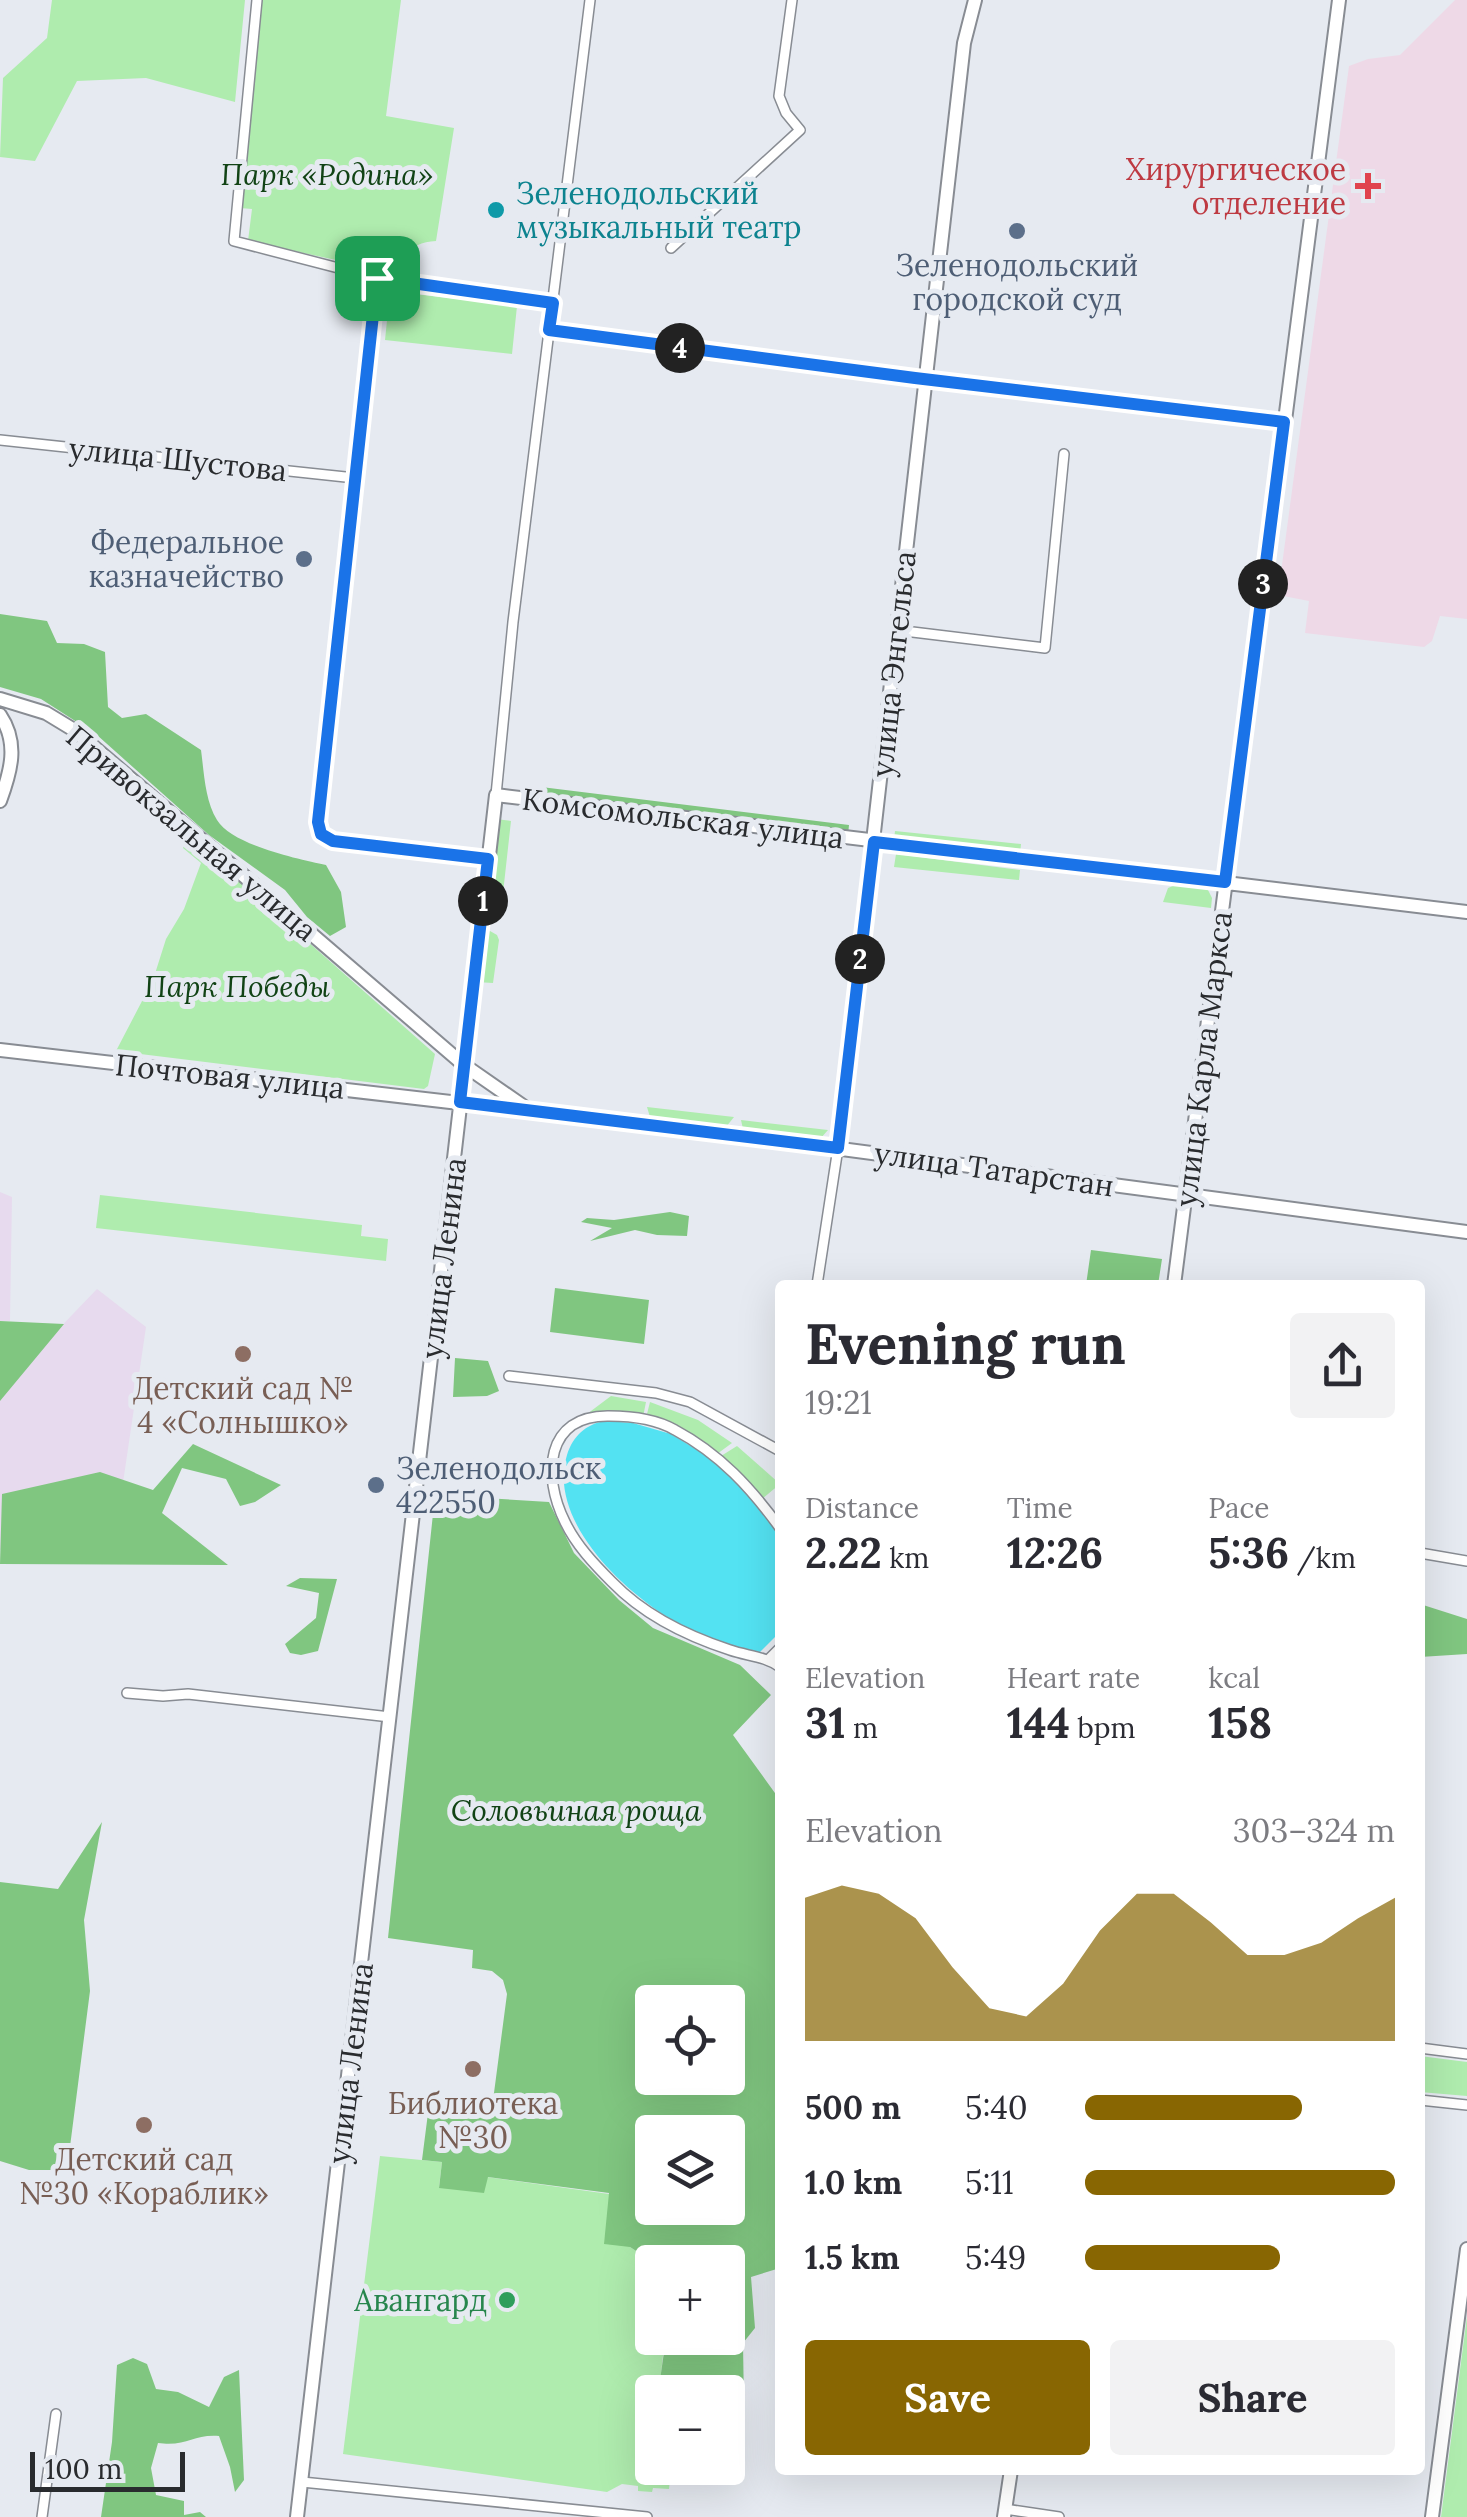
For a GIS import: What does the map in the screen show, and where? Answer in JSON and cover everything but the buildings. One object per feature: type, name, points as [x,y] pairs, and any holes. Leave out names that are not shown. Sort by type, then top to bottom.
[{"type":"street","points":[[257,0],[234,242],[377,278],[553,303]]},
{"type":"street","name":"улица Ленина","points":[[298,2517],[513,622],[590,0]]},
{"type":"street","points":[[671,248],[800,130],[779,96],[792,0]]},
{"type":"street","name":"улица Энгельса","points":[[819,1280],[874,842],[964,43],[975,0]]},
{"type":"street","name":"улица Карла Маркса","points":[[1175,1280],[1339,0]]},
{"type":"street","points":[[377,278],[318,822],[321,834],[333,841],[488,859]]},
{"type":"street","points":[[549,330],[1284,422]]},
{"type":"street","name":"улица Шустова","points":[[0,440],[355,478]]},
{"type":"street","points":[[896,630],[1045,648],[1064,454]]},
{"type":"street","name":"Привокзальная улица","points":[[0,700],[46,713],[74,730],[464,1066],[530,1110]]},
{"type":"street","points":[[0,715],[10,732],[12,755],[0,801]]},
{"type":"street","name":"Комсомольская улица","points":[[496,795],[1467,912]]},
{"type":"street","name":"Почтовая улица","points":[[0,1050],[460,1102]]},
{"type":"street","name":"улица Татарстан","points":[[460,1102],[1467,1232]]},
{"type":"street","points":[[509,1376],[656,1392],[690,1402],[775,1448]]},
{"type":"street","points":[[775,1522],[732,1470],[673,1428],[652,1421],[605,1416],[573,1422],[562,1430],[552,1477],[564,1522],[581,1549],[635,1603],[658,1618],[732,1651],[775,1664]]},
{"type":"street","points":[[1425,1555],[1467,1561]]},
{"type":"street","points":[[768,1660],[775,1653]]},
{"type":"street","points":[[127,1693],[188,1694],[390,1717]]},
{"type":"street","points":[[1425,2049],[1467,2054]]},
{"type":"street","points":[[1425,2101],[1467,2106]]},
{"type":"street","points":[[1432,2517],[1467,2249]]},
{"type":"street","points":[[42,2517],[56,2414]]},
{"type":"street","points":[[1010,2475],[1005,2513],[1058,2517]]},
{"type":"street","points":[[302,2482],[648,2517]]},
{"type":"shaded area","points":[[1455,0],[1467,0],[1467,619],[1440,616],[1432,641],[1424,647],[1305,633],[1309,601],[1278,595],[1349,66],[1400,55]]},
{"type":"shaded area","points":[[0,1192],[12,1197],[10,1321],[0,1321]]},
{"type":"shaded area","points":[[97,1289],[146,1327],[116,1530],[0,1550],[0,1390]]},
{"type":"green space","points":[[52,0],[245,0],[235,102],[146,78],[77,81],[35,161],[0,157],[3,78],[47,38]]},
{"type":"green space","name":"Парк «Родина»","points":[[261,0],[401,0],[386,116],[454,128],[436,241],[410,250],[396,273],[248,241],[252,209],[240,208]]},
{"type":"green space","points":[[390,291],[517,306],[512,354],[385,340]]},
{"type":"green space","points":[[0,614],[47,621],[57,643],[84,644],[105,652],[108,707],[122,718],[146,714],[201,750],[210,804],[217,820],[236,837],[267,850],[326,865],[341,892],[346,927],[330,936],[307,917],[285,890],[209,835],[97,735],[41,699],[0,687]]},
{"type":"green space","points":[[525,785],[849,825],[848,835],[524,795]]},
{"type":"green space","points":[[496,819],[511,821],[501,911],[485,909]]},
{"type":"green space","points":[[895,831],[1021,844],[1020,854],[894,840]]},
{"type":"green space","name":"Парк Победы","points":[[188,836],[435,1054],[428,1086],[424,1089],[116,1051],[153,980],[166,939],[184,909],[201,863],[183,848]]},
{"type":"green space","points":[[896,854],[1020,870],[1019,880],[894,867]]},
{"type":"green space","points":[[1178,884],[1208,890],[1211,908],[1163,902],[1168,888]]},
{"type":"green space","points":[[490,931],[499,940],[493,983],[476,982],[483,934]]},
{"type":"green space","points":[[647,1107],[734,1117],[726,1127],[650,1117]]},
{"type":"green space","points":[[741,1120],[828,1130],[820,1139],[743,1129]]},
{"type":"green space","points":[[100,1195],[362,1225],[361,1236],[388,1239],[386,1261],[96,1228]]},
{"type":"green space","points":[[670,1212],[689,1216],[687,1236],[635,1230],[590,1241],[612,1228],[581,1222],[587,1218],[614,1220]]},
{"type":"green space","points":[[1091,1250],[1162,1259],[1159,1280],[1087,1280]]},
{"type":"green space","points":[[555,1288],[649,1300],[644,1344],[550,1332]]},
{"type":"green space","points":[[0,1321],[64,1324],[0,1401]]},
{"type":"green space","points":[[455,1358],[488,1361],[499,1391],[487,1396],[453,1397]]},
{"type":"green space","points":[[611,1396],[646,1402],[643,1417],[587,1414]]},
{"type":"green space","points":[[650,1402],[698,1420],[732,1443],[717,1454],[646,1418]]},
{"type":"green space","points":[[193,1444],[281,1485],[255,1502],[240,1506],[226,1479],[182,1468],[162,1513],[228,1565],[0,1564],[2,1494],[100,1472],[153,1490]]},
{"type":"green space","points":[[737,1446],[775,1480],[775,1488],[762,1499],[721,1456]]},
{"type":"green space","name":"Соловьиная роща","points":[[435,1495],[549,1502],[574,1553],[619,1600],[653,1628],[740,1665],[771,1695],[733,1735],[775,1793],[775,2270],[751,2277],[755,2328],[745,2340],[745,2245],[635,2245],[635,2250],[604,2244],[609,2193],[488,2177],[484,2193],[439,2188],[442,2162],[422,2160],[428,2113],[471,2117],[492,2108],[507,1994],[503,1980],[492,1971],[472,1968],[473,1950],[388,1938]]},
{"type":"green space","points":[[300,1578],[337,1579],[318,1651],[301,1655],[290,1653],[285,1644],[316,1618],[319,1593],[286,1586]]},
{"type":"green space","points":[[1425,1606],[1467,1619],[1467,1654],[1425,1657]]},
{"type":"green space","points":[[102,1822],[84,1920],[90,1991],[67,2170],[29,2170],[0,2161],[0,1882],[58,1889]]},
{"type":"green space","points":[[1425,2057],[1467,2062],[1467,2096],[1425,2092]]},
{"type":"green space","name":"Авангард","points":[[380,2156],[442,2162],[439,2187],[487,2177],[609,2194],[630,2247],[635,2250],[635,2355],[663,2355],[661,2375],[635,2375],[635,2485],[669,2485],[669,2489],[638,2491],[638,2486],[622,2484],[607,2492],[343,2454]]},
{"type":"green space","points":[[1467,2316],[1467,2517],[1441,2517]]},
{"type":"green space","name":"Соловьиная роща","points":[[664,2355],[743,2355],[744,2375],[661,2375]]},
{"type":"green space","points":[[133,2358],[147,2364],[156,2389],[178,2392],[209,2407],[224,2377],[239,2370],[244,2480],[235,2492],[219,2436],[158,2443],[151,2468],[156,2495],[184,2501],[184,2515],[200,2512],[206,2517],[101,2517],[112,2442],[117,2365]]},
{"type":"water","points":[[598,1423],[633,1423],[671,1434],[720,1464],[775,1528],[775,1637],[760,1652],[729,1646],[694,1632],[658,1611],[625,1585],[596,1554],[575,1521],[564,1488],[567,1455],[573,1442],[586,1428]]},
{"type":"place","name":"Хирургическое отделение","points":[[1368,186]]},
{"type":"place","name":"Зеленодольский музыкальный театр","points":[[496,210]]},
{"type":"place","name":"Зеленодольский городской суд","points":[[1017,231]]},
{"type":"place","name":"Федеральное казначейство","points":[[304,559]]},
{"type":"place","name":"Детский сад № 4 «Солнышко»","points":[[243,1354]]},
{"type":"place","name":"Зеленодольск 422550","points":[[376,1485]]},
{"type":"place","name":"Библиотека №30","points":[[473,2069]]},
{"type":"place","name":"Детский сад №30 «Кораблик»","points":[[144,2125]]},
{"type":"place","name":"Авангард","points":[[507,2300]]},
{"type":"route","points":[[377,278],[553,303],[549,330],[1284,422],[1225,882],[874,842],[838,1148],[460,1102],[488,859],[333,841],[321,834],[318,822],[377,278]]}]
